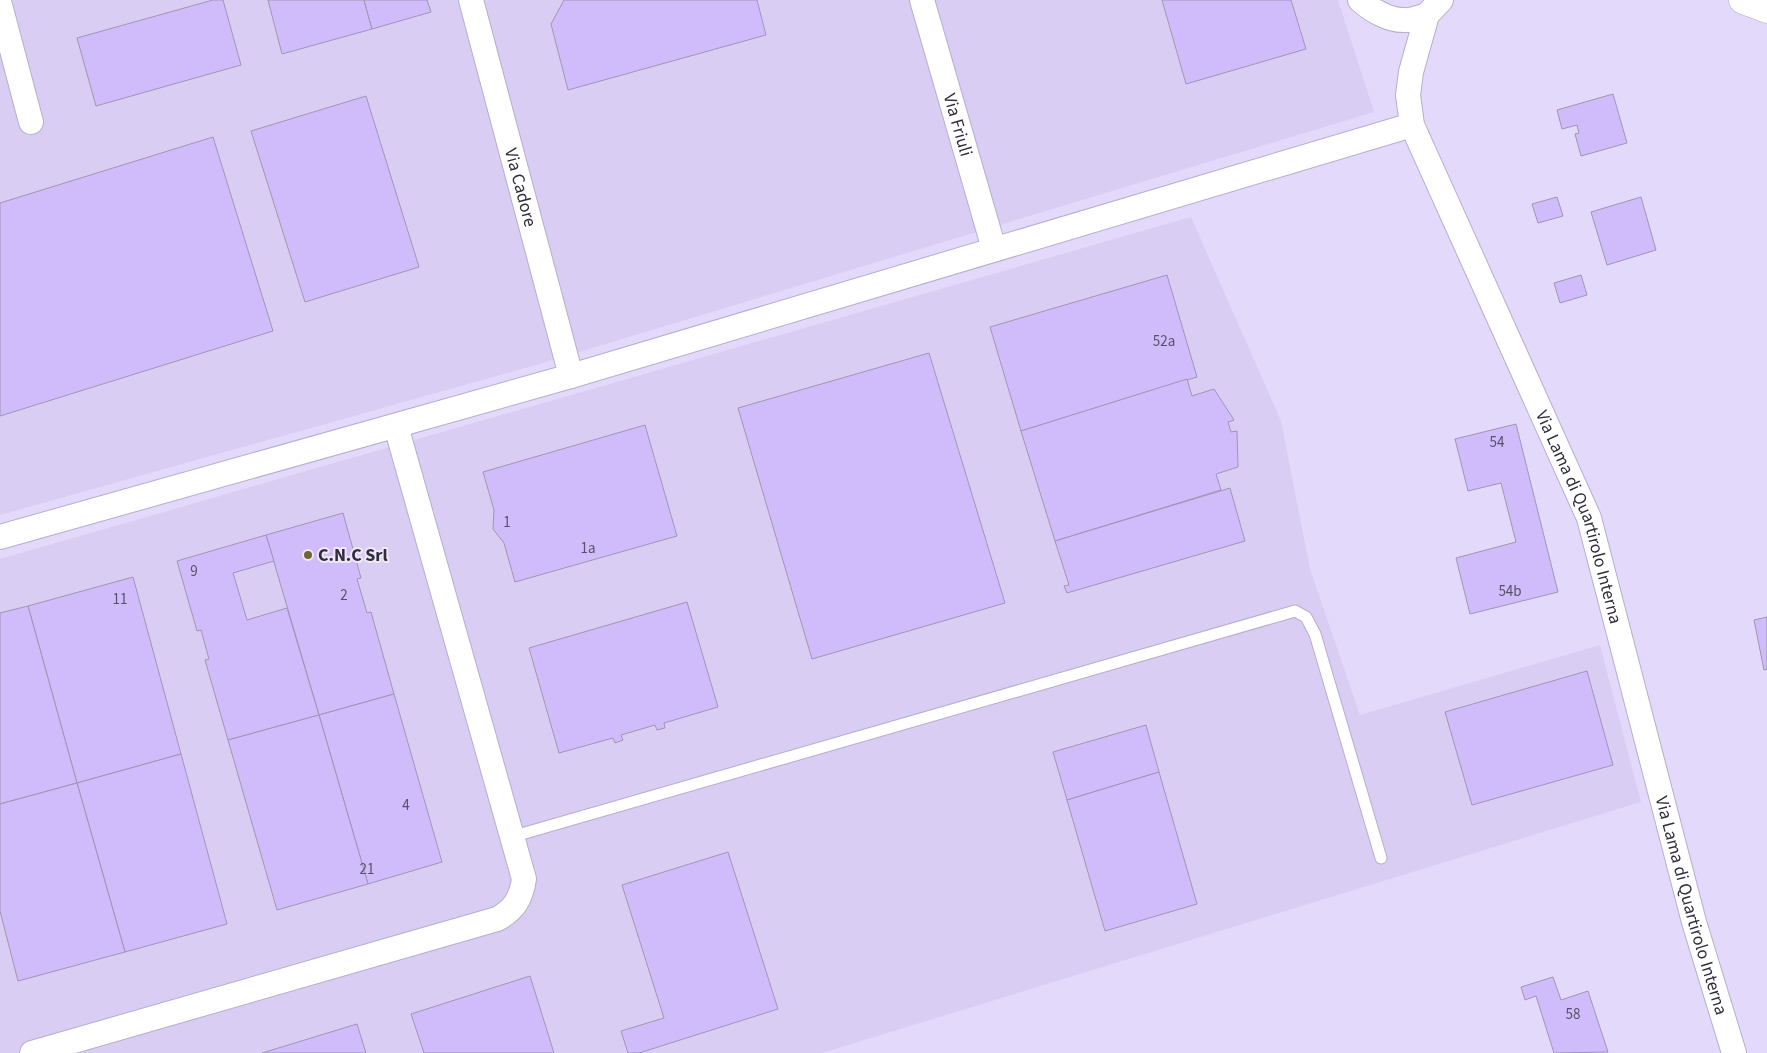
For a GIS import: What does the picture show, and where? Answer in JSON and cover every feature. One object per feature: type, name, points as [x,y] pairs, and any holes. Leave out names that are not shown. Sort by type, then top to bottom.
[{"type":"main road","points":[[1743,0],[1767,10]]},
{"type":"street","name":"Via Cadore","points":[[471,0],[571,376]]},
{"type":"street","name":"Via Friuli","points":[[922,0],[994,249]]},
{"type":"street","points":[[1360,0],[1369,8],[1404,20],[1437,4]]},
{"type":"street","name":"Via Lama di Quartirolo Interna","points":[[1437,4],[1410,72],[1408,95],[1412,125],[1589,518],[1694,922],[1734,1053]]},
{"type":"street","points":[[0,6],[31,122]]},
{"type":"street","points":[[0,537],[571,376],[1412,125]]},
{"type":"street","points":[[32,1053],[496,919],[508,913],[517,904],[524,880],[396,426]]},
{"type":"lane","points":[[511,837],[1295,612],[1306,617],[1315,634],[1381,858]]},
{"type":"shaded area","points":[[0,0],[1338,0],[1374,112],[536,365],[0,515]]},
{"type":"shaded area","points":[[1191,217],[1281,421],[1310,569],[1360,715],[1600,645],[1641,802],[822,1053],[0,1053],[0,559]]},
{"type":"building","points":[[213,0],[223,0],[241,65],[96,106],[77,38]]},
{"type":"building","points":[[268,0],[364,0],[372,29],[282,54]]},
{"type":"building","points":[[364,0],[427,0],[431,12],[372,29]]},
{"type":"building","points":[[564,0],[757,0],[766,35],[568,90],[551,24]]},
{"type":"building","points":[[1162,0],[1291,0],[1306,49],[1186,84]]},
{"type":"building","points":[[1613,94],[1627,143],[1581,156],[1575,134],[1579,133],[1577,125],[1562,129],[1557,110]]},
{"type":"building","points":[[366,96],[419,267],[305,302],[251,131]]},
{"type":"building","points":[[213,137],[273,331],[0,416],[0,203]]},
{"type":"building","points":[[1557,197],[1563,216],[1538,223],[1532,204]]},
{"type":"building","points":[[1641,197],[1656,250],[1607,265],[1591,212]]},
{"type":"building","points":[[1167,275],[1197,377],[1021,431],[990,327]]},
{"type":"building","points":[[1581,275],[1587,295],[1560,303],[1554,283]]},
{"type":"building","points":[[929,353],[1005,603],[812,659],[738,408]]},
{"type":"building","points":[[1187,379],[1192,396],[1214,389],[1234,420],[1228,422],[1231,432],[1237,431],[1238,467],[1216,474],[1221,490],[1055,541],[1021,431]]},
{"type":"building","points":[[1516,424],[1558,592],[1470,614],[1456,558],[1516,542],[1501,483],[1468,491],[1455,439]]},
{"type":"building","points":[[645,425],[677,536],[515,582],[504,543],[493,529],[494,510],[483,472]]},
{"type":"building","points":[[1230,488],[1245,541],[1067,593],[1064,586],[1069,585],[1055,541]]},
{"type":"building","points":[[343,513],[361,578],[357,579],[367,613],[371,612],[394,694],[319,715],[266,535]]},
{"type":"building","points":[[266,535],[274,561],[233,573],[247,620],[287,608],[319,715],[228,740],[205,660],[209,659],[201,630],[197,631],[177,561]]},
{"type":"building","points":[[133,577],[181,754],[77,783],[28,606]]},
{"type":"building","points":[[687,602],[718,707],[664,723],[665,728],[657,730],[655,725],[621,735],[623,740],[615,743],[613,738],[559,753],[529,648]]},
{"type":"building","points":[[28,606],[77,783],[0,804],[0,613]]},
{"type":"building","points":[[1767,617],[1767,669],[1764,670],[1754,620]]},
{"type":"building","points":[[1587,671],[1613,765],[1472,805],[1445,712]]},
{"type":"building","points":[[394,694],[442,862],[368,884],[319,715]]},
{"type":"building","points":[[319,715],[368,884],[277,910],[228,740]]},
{"type":"building","points":[[1146,725],[1159,772],[1067,800],[1053,752]]},
{"type":"building","points":[[181,754],[227,924],[125,952],[77,783]]},
{"type":"building","points":[[1159,772],[1197,904],[1105,931],[1067,800]]},
{"type":"building","points":[[77,783],[125,952],[18,981],[0,911],[0,804]]},
{"type":"building","points":[[728,852],[778,1009],[639,1053],[628,1053],[621,1031],[664,1018],[622,885]]},
{"type":"building","points":[[530,976],[554,1053],[424,1053],[411,1014]]},
{"type":"building","points":[[1553,977],[1561,1000],[1588,991],[1608,1052],[1554,1053],[1536,996],[1525,1000],[1521,987]]},
{"type":"building","points":[[357,1024],[366,1053],[262,1053]]},
{"type":"place","name":"C.N.C Srl","points":[[308,555]]}]
